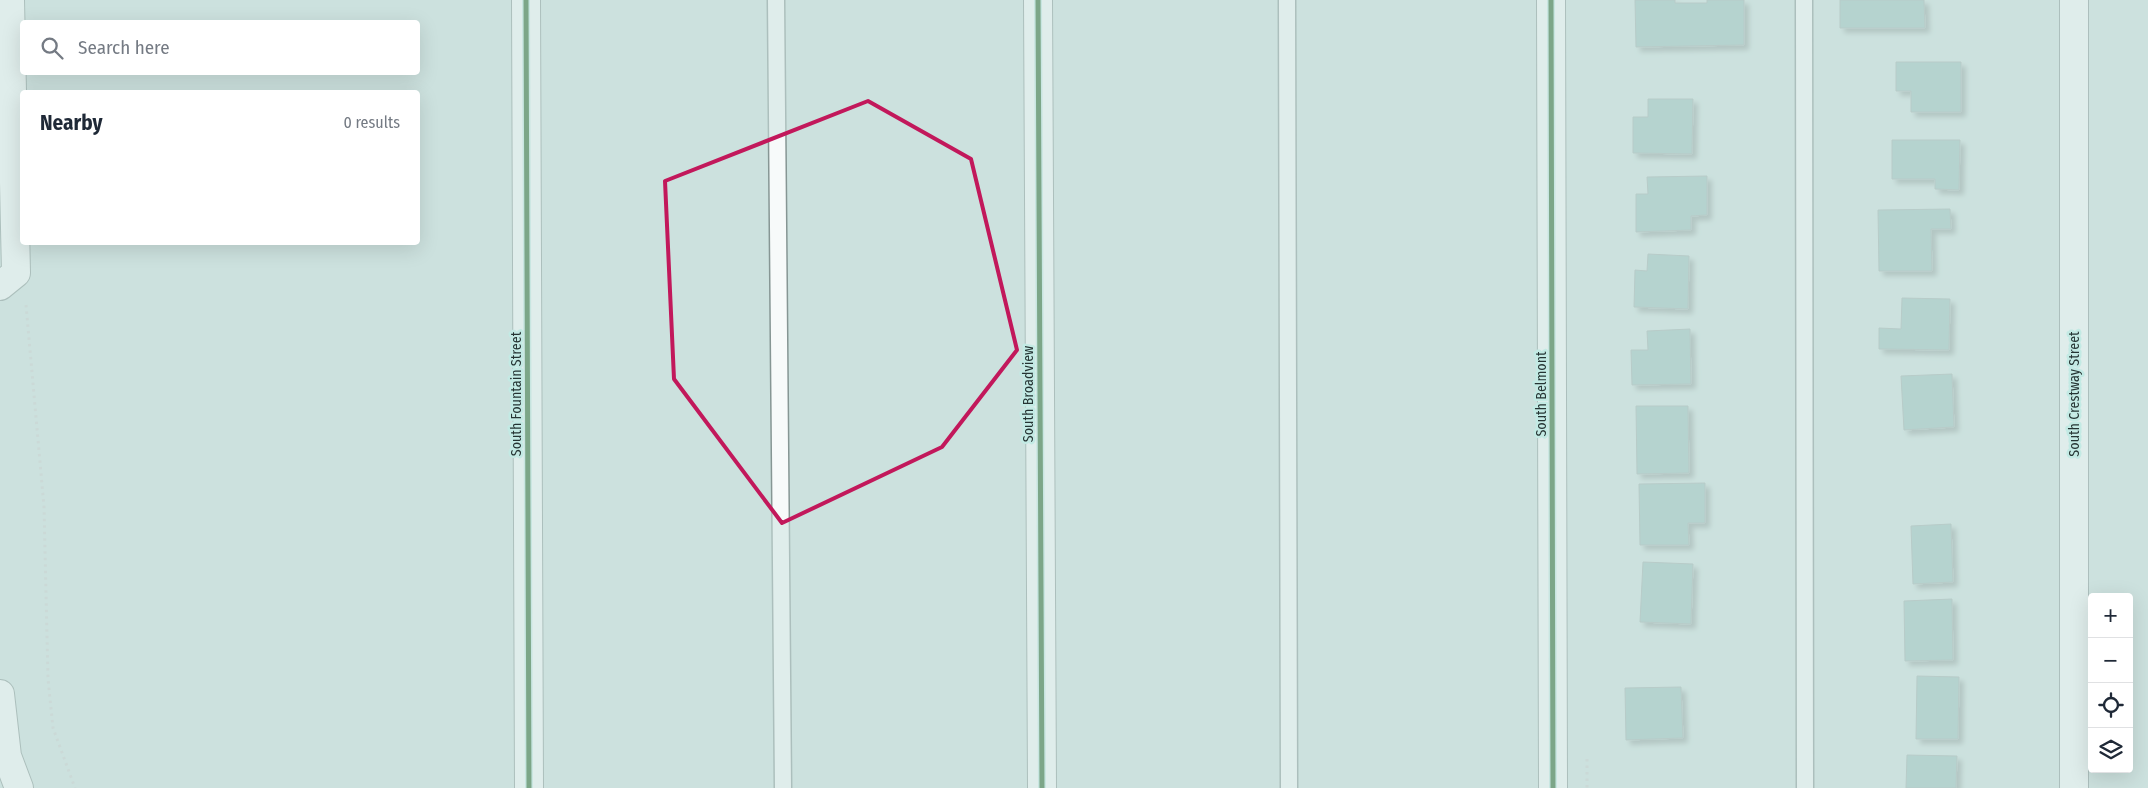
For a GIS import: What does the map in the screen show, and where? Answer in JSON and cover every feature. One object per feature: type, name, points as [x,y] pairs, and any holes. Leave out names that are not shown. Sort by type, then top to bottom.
[{"type":"street","points":[[6,281],[16,273],[10,0]]},
{"type":"street","name":"South Fountain Street","points":[[526,0],[529,788]]},
{"type":"street","name":"South Broadview","points":[[1038,0],[1042,788]]},
{"type":"street","name":"South Belmont","points":[[1551,0],[1553,788]]},
{"type":"street","name":"South Crestway Street","points":[[2074,0],[2074,788]]},
{"type":"street","points":[[0,694],[7,756],[19,788]]},
{"type":"lane","points":[[776,0],[783,788]]},
{"type":"lane","points":[[1287,0],[1289,788]]},
{"type":"lane","points":[[1804,0],[1805,788]]},
{"type":"path","points":[[6,281],[26,304],[44,507],[48,679],[53,728],[75,788]]},
{"type":"highlighted area","points":[[868,101],[971,159],[1017,350],[942,447],[782,523],[674,379],[665,181]]},
{"type":"building","points":[[1635,0],[1675,0],[1675,3],[1707,3],[1707,0],[1744,0],[1744,45],[1636,47]]},
{"type":"building","points":[[1840,0],[1924,0],[1925,28],[1840,28]]},
{"type":"building","points":[[1896,62],[1961,62],[1961,112],[1911,112],[1911,91],[1896,91]]},
{"type":"building","points":[[1648,99],[1693,99],[1692,154],[1633,153],[1633,117],[1648,117]]},
{"type":"building","points":[[1892,140],[1960,140],[1959,190],[1935,189],[1935,179],[1892,179]]},
{"type":"building","points":[[1707,176],[1707,215],[1691,216],[1691,230],[1636,232],[1636,194],[1648,194],[1647,177]]},
{"type":"building","points":[[1950,209],[1951,229],[1931,229],[1932,271],[1879,271],[1878,210]]},
{"type":"building","points":[[1648,254],[1689,256],[1688,309],[1634,307],[1635,270],[1647,271]]},
{"type":"building","points":[[1902,298],[1950,299],[1949,350],[1879,349],[1879,328],[1901,329]]},
{"type":"building","points":[[1690,329],[1691,384],[1632,385],[1631,350],[1648,350],[1647,331]]},
{"type":"building","points":[[1952,374],[1954,427],[1904,430],[1901,376]]},
{"type":"building","points":[[1636,406],[1688,406],[1689,473],[1637,474]]},
{"type":"building","points":[[1705,483],[1705,523],[1688,523],[1689,545],[1640,545],[1639,484]]},
{"type":"building","points":[[1951,524],[1953,582],[1913,584],[1911,526]]},
{"type":"building","points":[[1643,562],[1693,564],[1691,624],[1640,622]]},
{"type":"building","points":[[1952,599],[1953,660],[1905,661],[1904,601]]},
{"type":"building","points":[[1917,676],[1959,677],[1958,739],[1916,739]]},
{"type":"building","points":[[1681,687],[1683,738],[1626,740],[1625,688]]},
{"type":"building","points":[[1907,755],[1957,756],[1956,788],[1906,788]]},
{"type":"cycle path","points":[[526,0],[529,788]]},
{"type":"cycle path","points":[[1038,0],[1042,788]]},
{"type":"cycle path","points":[[1551,0],[1553,788]]}]
